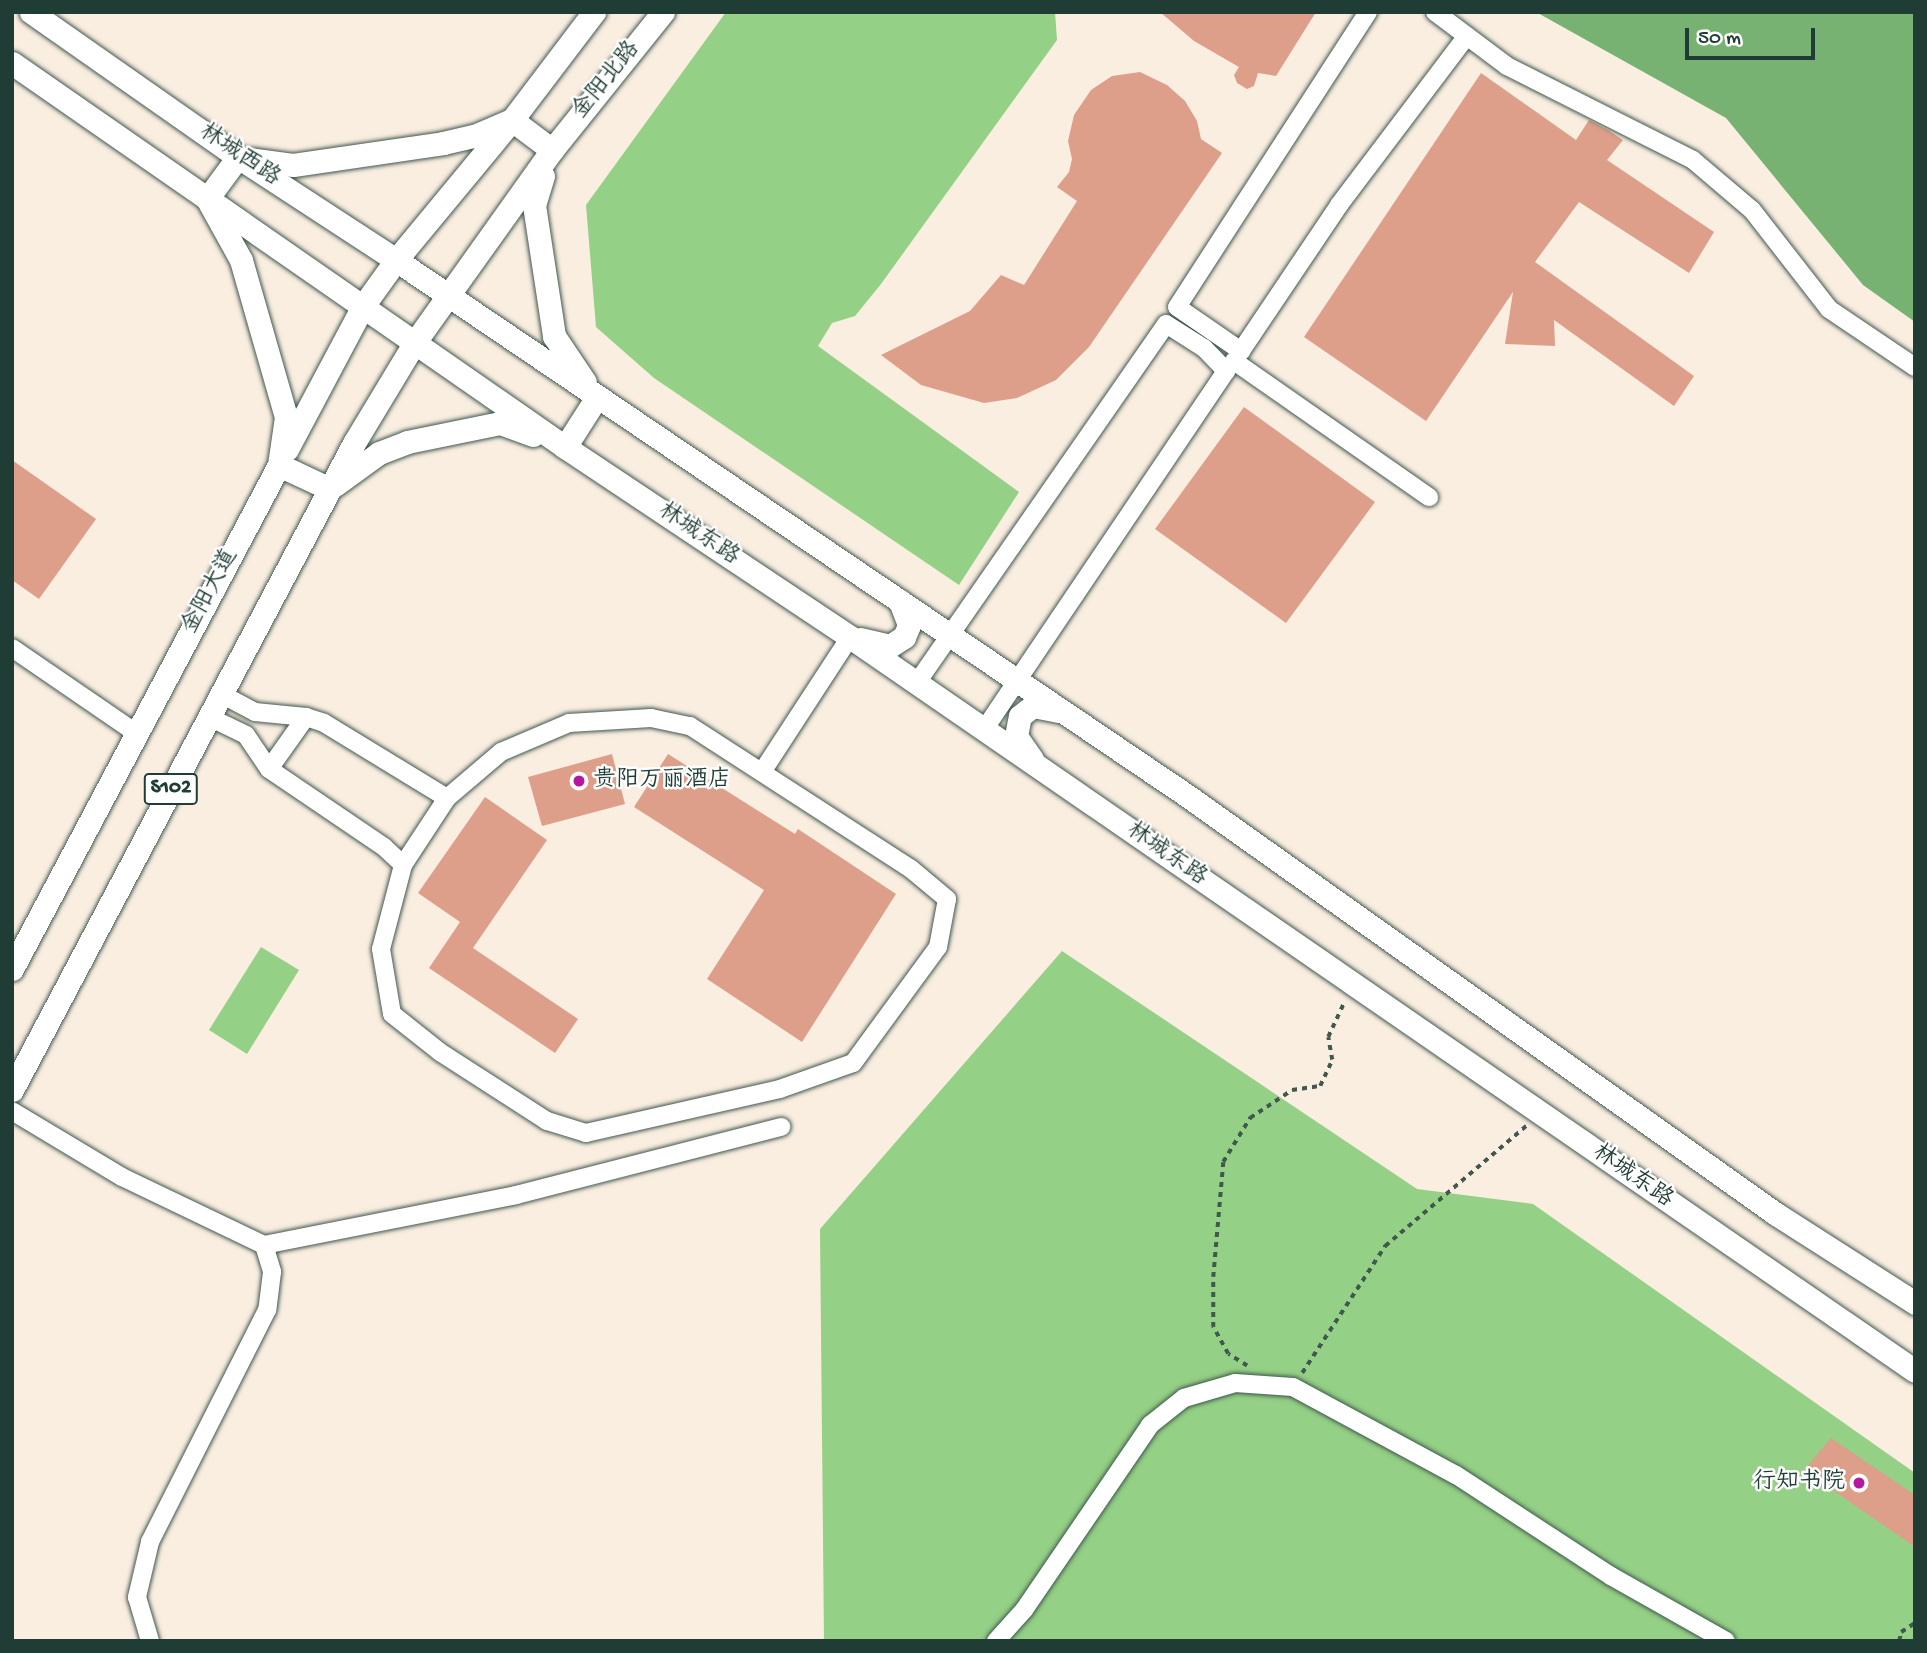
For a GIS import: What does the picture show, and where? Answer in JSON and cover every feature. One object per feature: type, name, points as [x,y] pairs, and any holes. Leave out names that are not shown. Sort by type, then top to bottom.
[{"type":"main road","name":"林城西路","points":[[31,12],[238,157],[448,296]]},
{"type":"main road","points":[[594,12],[512,120],[396,260],[363,306],[279,465],[330,489],[379,453],[407,442],[500,423],[565,447],[597,397]]},
{"type":"main road","name":"金阳北路","points":[[330,489],[415,342],[552,150],[663,12]]},
{"type":"main road","points":[[12,63],[415,342]]},
{"type":"main road","points":[[207,199],[238,157],[293,165],[443,143],[474,136],[512,120]]},
{"type":"main road","points":[[512,120],[552,150],[534,205],[554,336],[568,361],[597,397]]},
{"type":"main road","name":"金阳大道","points":[[12,969],[279,465],[286,417],[241,260],[207,199]]},
{"type":"main road","points":[[448,296],[1189,797],[1776,1214],[1915,1303]]},
{"type":"main road","name":"林城东路","points":[[415,342],[565,447],[850,637],[1915,1371]]},
{"type":"main road","name":"S102","points":[[12,1090],[330,489]]},
{"type":"main road","points":[[850,637],[884,645],[897,643],[908,632],[909,625],[900,601]]},
{"type":"main road","points":[[1037,767],[1016,736],[1020,716],[1038,706],[1065,713]]},
{"type":"street","points":[[916,684],[1166,324],[1368,12]]},
{"type":"street","points":[[1435,12],[1507,66],[1693,160],[1752,209],[1829,309],[1915,367]]},
{"type":"street","points":[[984,730],[1339,205],[1467,36]]},
{"type":"street","points":[[1177,307],[1234,361],[1429,497]]},
{"type":"street","points":[[1166,324],[1204,348],[1234,361]]},
{"type":"street","points":[[762,772],[850,637]]},
{"type":"street","points":[[12,648],[136,733]]},
{"type":"street","points":[[223,695],[255,712],[306,717],[324,723],[447,798]]},
{"type":"street","points":[[209,717],[246,735],[269,769],[384,847],[403,865]]},
{"type":"street","points":[[269,769],[306,717]]},
{"type":"street","points":[[651,718],[690,726],[762,772],[911,869],[947,899],[938,947],[853,1063],[780,1089],[586,1133],[547,1121],[440,1052],[391,1014],[381,949],[403,865],[447,798],[501,752],[569,723],[651,718]]},
{"type":"street","points":[[12,1111],[122,1177],[264,1245],[516,1195],[781,1127]]},
{"type":"street","points":[[150,1641],[137,1597],[150,1542],[267,1310],[272,1272],[264,1245]]},
{"type":"street","points":[[996,1641],[1024,1609],[1150,1425],[1184,1398],[1235,1383],[1293,1387],[1456,1475],[1611,1576],[1726,1641]]},
{"type":"path","points":[[1248,1367],[1228,1354],[1213,1327],[1213,1277],[1223,1162],[1250,1118],[1292,1090],[1320,1086],[1332,1059],[1328,1037],[1332,1025],[1354,985]]},
{"type":"path","points":[[1293,1387],[1385,1246],[1540,1114]]},
{"type":"path","points":[[1899,1641],[1901,1632],[1915,1623]]},
{"type":"green space","points":[[726,12],[1055,12],[1057,40],[881,284],[855,316],[832,323],[818,346],[1019,492],[959,585],[654,378],[596,327],[586,205]]},
{"type":"green space","points":[[1536,12],[1915,12],[1915,322],[1863,285],[1726,118]]},
{"type":"green space","points":[[261,947],[299,970],[247,1054],[209,1030]]},
{"type":"green space","points":[[1062,951],[1417,1189],[1533,1204],[1915,1473],[1915,1641],[824,1641],[820,1229]]},
{"type":"building","points":[[1160,12],[1316,12],[1276,76],[1258,73],[1254,86],[1247,89],[1237,83],[1234,75],[1239,67],[1194,41]]},
{"type":"building","points":[[1140,72],[1167,85],[1185,101],[1197,121],[1201,139],[1222,153],[1089,347],[1056,380],[1017,398],[984,403],[921,385],[881,355],[970,311],[1001,275],[1024,285],[1077,201],[1057,187],[1069,172],[1072,159],[1068,141],[1074,115],[1091,90],[1112,76]]},
{"type":"building","points":[[1481,73],[1576,140],[1589,120],[1623,140],[1607,160],[1714,232],[1689,273],[1579,202],[1535,262],[1694,376],[1674,406],[1554,320],[1555,346],[1505,344],[1513,292],[1426,421],[1304,337]]},
{"type":"building","points":[[1244,407],[1375,502],[1286,623],[1155,529]]},
{"type":"building","points":[[12,460],[96,519],[39,599],[12,580]]},
{"type":"building","points":[[612,754],[625,804],[542,826],[528,777]]},
{"type":"building","points":[[668,754],[795,834],[798,829],[896,894],[802,1042],[707,979],[764,890],[634,807]]},
{"type":"building","points":[[485,797],[547,840],[473,948],[578,1019],[555,1053],[429,968],[460,922],[418,893]]},
{"type":"building","name":"行知书院","points":[[1831,1438],[1915,1495],[1915,1547],[1804,1470]]},
{"type":"place","name":"贵阳万丽酒店","points":[[579,781]]},
{"type":"place","name":"行知书院","points":[[1859,1483]]}]
